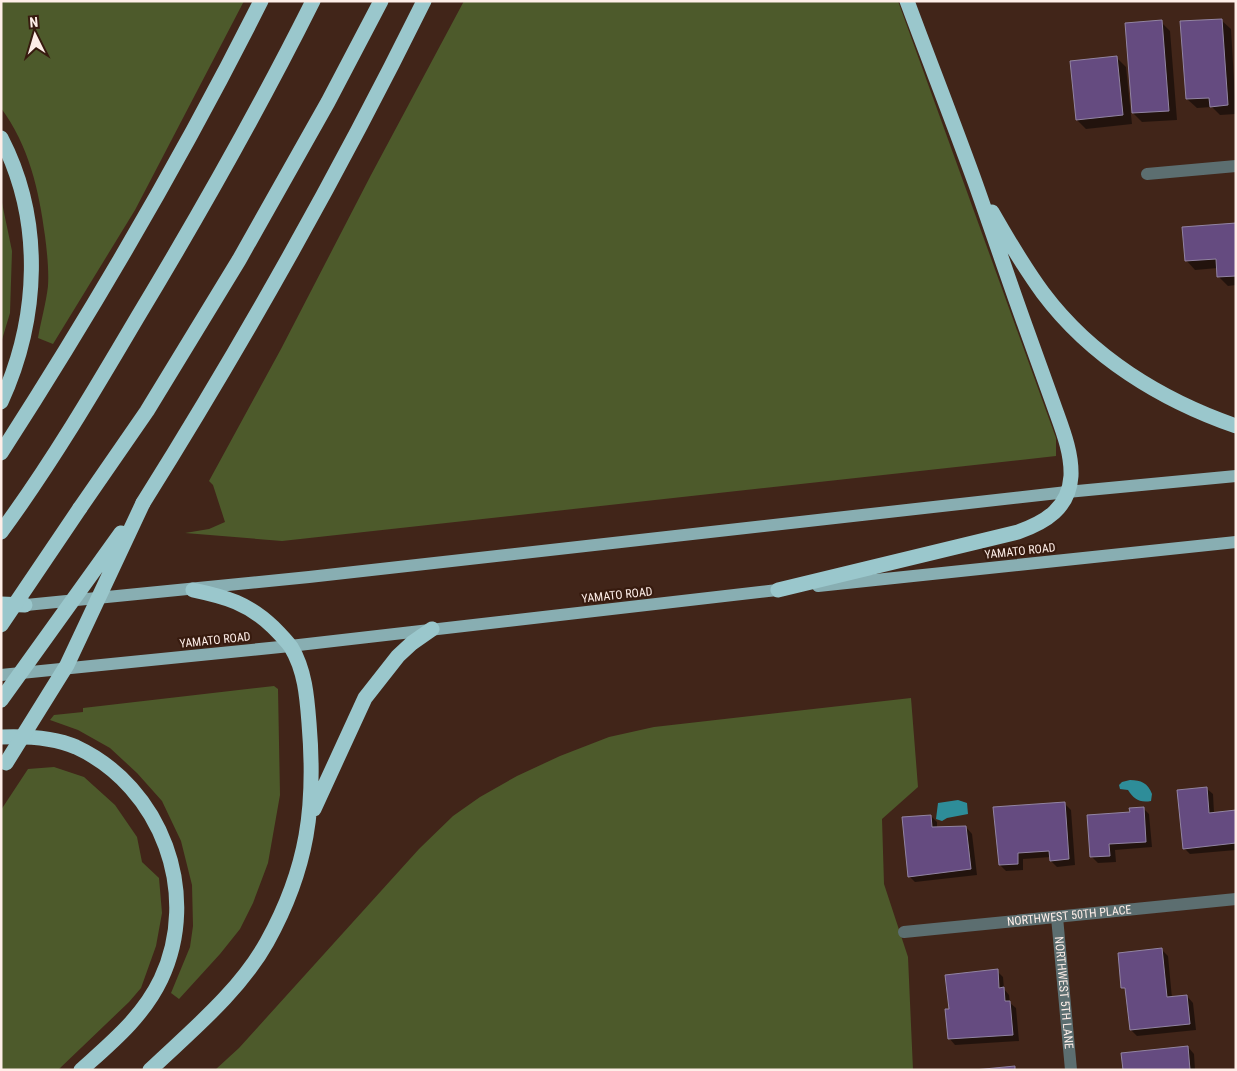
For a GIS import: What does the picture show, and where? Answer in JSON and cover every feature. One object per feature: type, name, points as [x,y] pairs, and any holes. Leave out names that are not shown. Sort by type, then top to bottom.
[{"type":"highway","points":[[1,453],[117,267],[262,1]]},
{"type":"highway","points":[[1,532],[96,386],[163,275],[251,120],[313,1]]},
{"type":"highway","points":[[1,625],[147,411],[239,260],[328,102],[381,1]]},
{"type":"highway","points":[[1,700],[143,502],[191,425],[315,212],[424,1]]},
{"type":"highway","points":[[778,590],[1018,532],[1042,522],[1052,515],[1064,501],[1071,475],[1066,440],[977,186],[907,1]]},
{"type":"highway","points":[[1,138],[19,179],[26,208],[32,262],[32,287],[23,339],[17,364],[1,402]]},
{"type":"highway","points":[[977,186],[1016,254],[1034,281],[1084,339],[1109,360],[1157,391],[1178,403],[1236,426]]},
{"type":"highway","points":[[3,766],[67,664],[143,502]]},
{"type":"highway","points":[[150,1070],[225,998],[241,980],[266,942],[294,881],[304,851],[310,820],[312,760],[307,694],[301,666],[290,646],[263,618],[249,607],[229,598],[193,590]]},
{"type":"highway","points":[[1,606],[25,605]]},
{"type":"highway","points":[[310,820],[365,698],[398,656],[432,629]]},
{"type":"highway","points":[[1,737],[38,738],[57,741],[76,747],[111,769],[128,786],[154,820],[162,836],[173,868],[177,921],[169,958],[161,979],[152,996],[129,1026],[81,1070]]},
{"type":"main road","points":[[25,605],[193,590],[1067,492],[1236,476]]},
{"type":"main road","name":"YAMATO ROAD","points":[[1,675],[290,646],[778,590],[1236,542]]},
{"type":"street","points":[[1148,174],[1236,166]]},
{"type":"street","name":"NORTHWEST 50TH PLACE","points":[[904,932],[1236,899]]},
{"type":"street","name":"NORTHWEST 5TH LANE","points":[[1057,917],[1071,1070]]},
{"type":"green space","points":[[1,1],[244,1],[135,210],[53,344],[38,338],[48,286],[48,267],[40,202],[26,153],[1,108]]},
{"type":"green space","points":[[464,1],[898,1],[1056,438],[1056,456],[282,541],[185,533],[209,529],[225,522],[213,485],[209,481],[281,349]]},
{"type":"green space","points":[[1,198],[12,251],[10,313],[1,343]]},
{"type":"green space","points":[[274,686],[278,689],[280,795],[268,863],[253,903],[240,929],[179,999],[171,993],[190,947],[193,926],[192,885],[181,841],[162,801],[137,773],[110,748],[78,730],[50,720],[54,715],[83,712],[83,708]]},
{"type":"green space","points":[[911,698],[918,787],[882,819],[884,884],[908,957],[913,1070],[215,1070],[239,1048],[419,849],[453,816],[480,797],[517,776],[560,756],[609,737],[654,727]]},
{"type":"green space","points":[[54,767],[84,777],[115,805],[137,837],[142,862],[159,878],[162,913],[156,946],[141,988],[129,1002],[58,1070],[1,1070],[1,810],[28,769]]},
{"type":"water","points":[[1130,780],[1146,785],[1152,794],[1151,801],[1140,801],[1128,790],[1120,789],[1119,785],[1122,782]]},
{"type":"water","points":[[958,800],[967,803],[968,814],[947,818],[942,821],[936,819],[938,803]]},
{"type":"building","points":[[1222,19],[1228,105],[1210,107],[1209,98],[1186,99],[1180,21]]},
{"type":"building","points":[[1162,20],[1169,111],[1132,113],[1125,23]]},
{"type":"building","points":[[1117,56],[1123,115],[1076,120],[1070,61]]},
{"type":"building","points":[[1236,223],[1236,276],[1217,277],[1216,259],[1185,261],[1182,227]]},
{"type":"building","points":[[1207,787],[1209,813],[1236,810],[1236,843],[1183,849],[1177,790]]},
{"type":"building","points":[[1065,802],[1069,859],[1050,861],[1049,851],[1018,853],[1018,864],[999,865],[993,807]]},
{"type":"building","points":[[1144,807],[1146,842],[1109,844],[1110,856],[1090,857],[1087,815],[1130,812],[1129,808]]},
{"type":"building","points":[[931,815],[932,827],[966,826],[971,869],[908,877],[902,817]]},
{"type":"building","points":[[1162,948],[1167,997],[1187,995],[1190,1024],[1130,1030],[1125,988],[1121,988],[1118,953]]},
{"type":"building","points":[[998,969],[999,988],[1004,987],[1005,1001],[1010,1001],[1013,1035],[948,1039],[945,1009],[949,1009],[945,975]]},
{"type":"building","points":[[1188,1046],[1190,1070],[1123,1070],[1121,1053]]},
{"type":"building","points":[[1015,1066],[1015,1070],[974,1070]]}]
